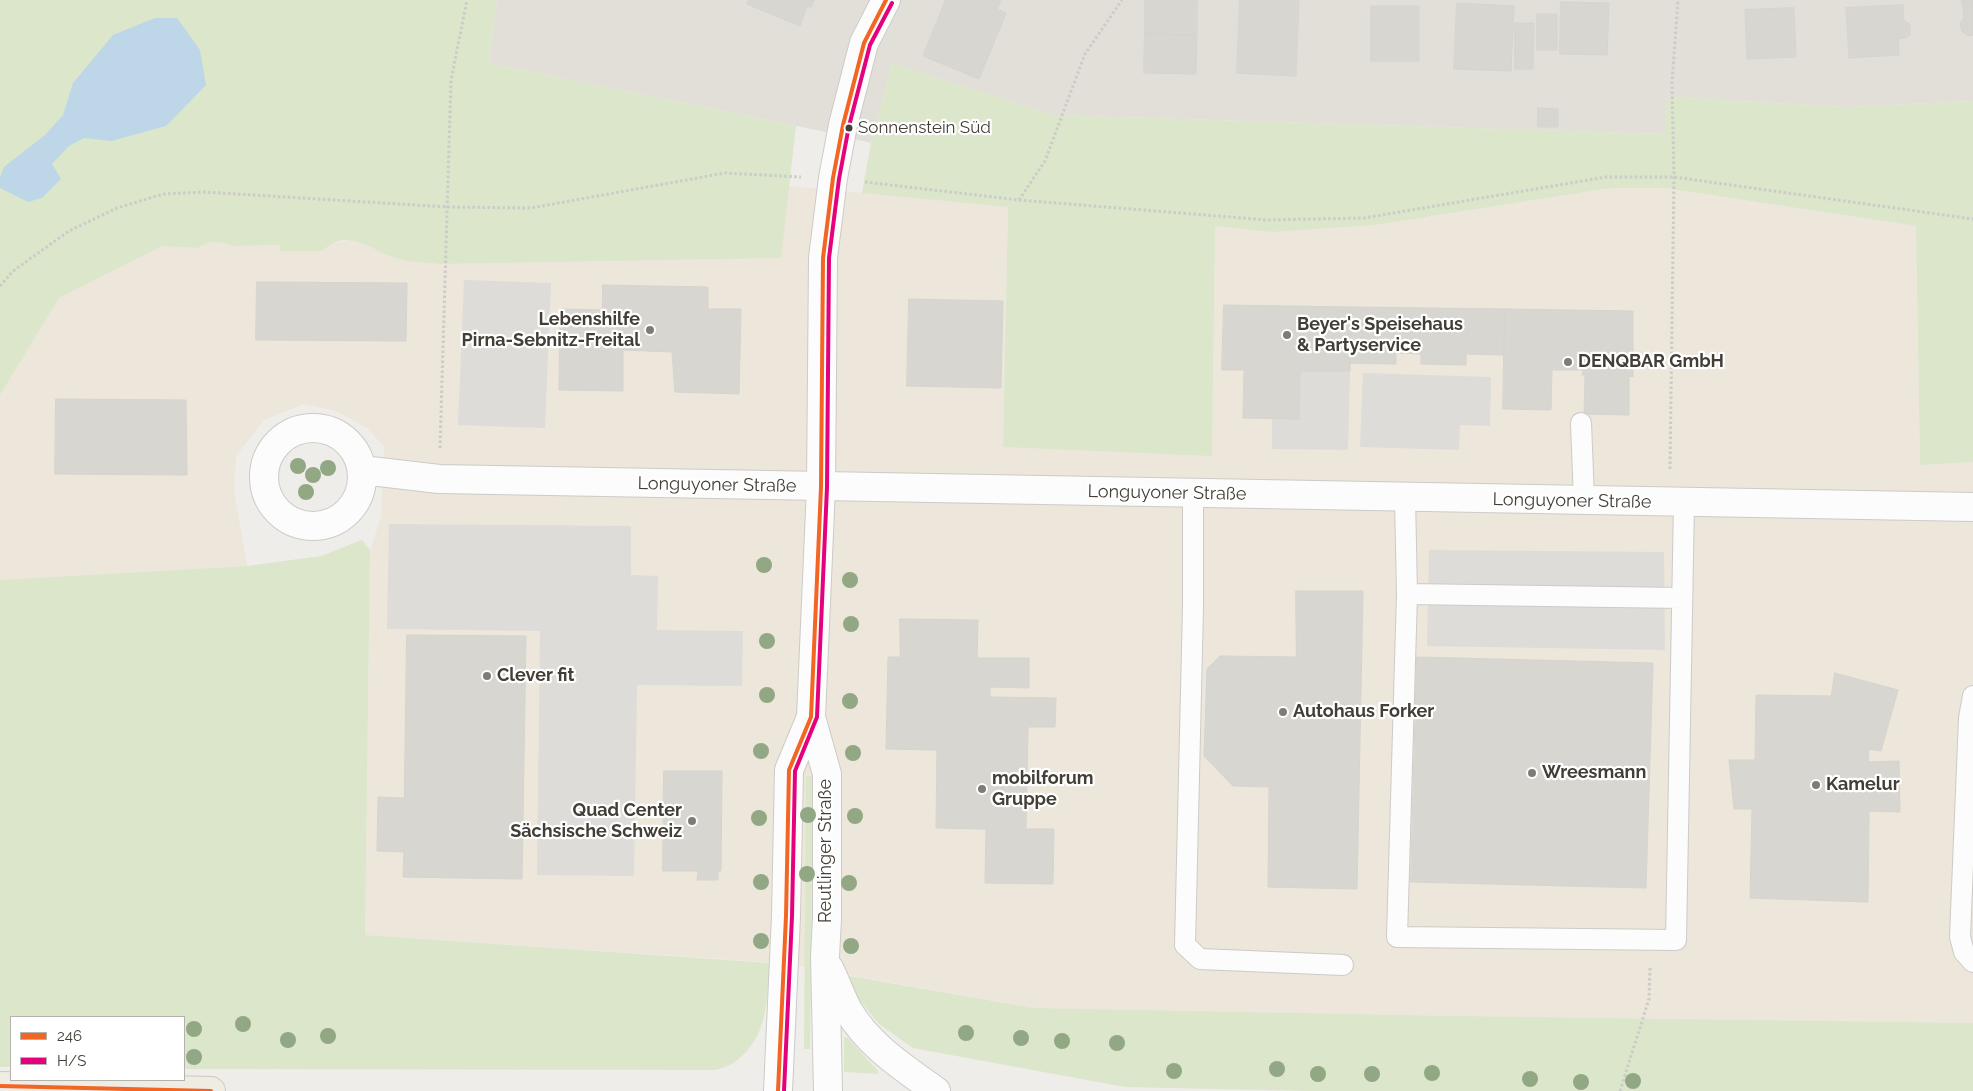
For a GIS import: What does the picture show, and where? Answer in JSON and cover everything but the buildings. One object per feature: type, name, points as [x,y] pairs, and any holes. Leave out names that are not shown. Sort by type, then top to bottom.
[{"type":"main road","points":[[0,1086],[211,1091]]},
{"type":"street","name":"Reutlinger Straße","points":[[828,1091],[824,957],[827,918],[827,774],[812,717],[820,487],[824,258],[833,178],[842,125],[864,43],[886,0]]},
{"type":"street","name":"Longuyoner Straße","points":[[362,470],[440,479],[1973,507]]},
{"type":"street","name":"Reutlinger Straße","points":[[778,1091],[786,916],[789,770],[812,717]]},
{"type":"street","name":"Reutlinger Straße","points":[[824,957],[849,1011],[869,1037],[894,1060],[936,1091]]},
{"type":"lane","points":[[1580,423],[1584,500]]},
{"type":"lane","points":[[1193,494],[1193,607],[1185,945],[1200,959],[1343,965]]},
{"type":"lane","points":[[1405,498],[1407,594],[1397,936],[1676,940],[1682,598],[1677,503]]},
{"type":"lane","points":[[1407,594],[1682,598]]},
{"type":"lane","points":[[1973,696],[1969,718],[1960,938],[1964,952],[1973,962]]},
{"type":"path","points":[[440,479],[451,80],[467,0]]},
{"type":"path","points":[[1019,200],[1045,161],[1085,54],[1122,0]]},
{"type":"path","points":[[1677,503],[1672,83],[1678,0]]},
{"type":"path","points":[[0,286],[13,271],[69,230],[117,208],[163,194],[204,192],[448,207],[531,208],[725,173],[833,178],[1019,200],[1267,220],[1364,218],[1606,177],[1674,176],[1973,219]]},
{"type":"path","points":[[1620,1091],[1649,999],[1651,939]]},
{"type":"shaded area","points":[[497,0],[1973,0],[1973,101],[1846,107],[1667,97],[1666,134],[1054,115],[892,64],[871,143],[489,63]]},
{"type":"shaded area","points":[[789,186],[1008,207],[1003,447],[1212,455],[1215,226],[1272,232],[1375,225],[1610,188],[1665,188],[1916,226],[1920,465],[1973,462],[1973,1023],[1033,1008],[782,963],[365,935],[370,550],[381,517],[384,446],[367,428],[336,411],[304,404],[264,420],[236,456],[234,491],[247,566],[0,580],[0,395],[59,298],[162,246],[197,248],[210,242],[234,246],[281,245],[280,251],[322,251],[329,244],[353,239],[394,258],[439,264],[780,258]]},
{"type":"shaded area","points":[[464,280],[551,283],[545,428],[458,425]]},
{"type":"shaded area","points":[[1300,371],[1350,371],[1348,450],[1272,449],[1272,419],[1299,419]]},
{"type":"shaded area","points":[[1363,373],[1491,377],[1490,426],[1460,425],[1459,450],[1360,447]]},
{"type":"shaded area","points":[[389,524],[631,526],[631,575],[658,576],[657,630],[743,631],[742,686],[637,685],[634,876],[537,875],[540,631],[387,629]]},
{"type":"shaded area","points":[[1429,550],[1664,552],[1665,650],[1427,646]]},
{"type":"green space","points":[[0,0],[497,0],[489,63],[796,126],[781,258],[439,264],[398,259],[349,240],[331,244],[322,251],[280,251],[280,245],[234,246],[210,242],[197,248],[162,246],[59,298],[0,395]]},
{"type":"green space","points":[[892,64],[1054,115],[1665,134],[1667,97],[1846,107],[1973,101],[1973,462],[1920,465],[1916,226],[1665,188],[1610,188],[1375,225],[1272,232],[1215,226],[1212,456],[1003,447],[1008,207],[862,193],[871,143]]},
{"type":"green space","points":[[362,540],[370,550],[365,935],[770,963],[766,1004],[760,1029],[747,1051],[734,1063],[715,1070],[185,1069],[185,1016],[10,1016],[10,1067],[0,1067],[0,580],[247,566],[321,556]]},
{"type":"green space","points":[[806,776],[813,776],[810,1049],[804,1049]]},
{"type":"green space","points":[[844,975],[1033,1008],[1973,1023],[1973,1091],[1308,1091],[1125,1087],[913,1048],[879,1024],[861,1002]]},
{"type":"green space","points":[[844,1037],[848,1038],[878,1071],[878,1074],[844,1072]]},
{"type":"water","points":[[155,18],[177,18],[200,50],[206,85],[166,126],[111,141],[84,138],[69,146],[52,164],[61,179],[42,198],[28,202],[0,188],[0,177],[4,167],[45,135],[63,115],[73,83],[113,35]]},
{"type":"transit line","name":"246","points":[[778,1091],[786,916],[789,770],[811,717],[821,487],[823,258],[833,178],[843,125],[864,43],[886,0]]},
{"type":"transit line","name":"H/S","points":[[784,1091],[792,916],[795,771],[817,717],[827,487],[829,258],[839,179],[849,126],[870,45],[892,3]]},
{"type":"transit line","name":"246","points":[[0,1086],[211,1091]]},
{"type":"place","name":"Sonnenstein Süd","points":[[849,128]]},
{"type":"place","name":"Lebenshilfe Pirna-Sebnitz-Freital","points":[[650,330]]},
{"type":"place","name":"Beyer's Speisehaus & Partyservice","points":[[1287,335]]},
{"type":"place","name":"DENQBAR GmbH","points":[[1568,362]]},
{"type":"place","name":"Clever fit","points":[[487,676]]},
{"type":"place","name":"Autohaus Forker","points":[[1283,712]]},
{"type":"place","name":"Wreesmann","points":[[1532,773]]},
{"type":"place","name":"Kamelur","points":[[1816,785]]},
{"type":"place","name":"mobilforum Gruppe","points":[[982,789]]},
{"type":"place","name":"Quad Center Sächsische Schweiz","points":[[692,821]]}]
